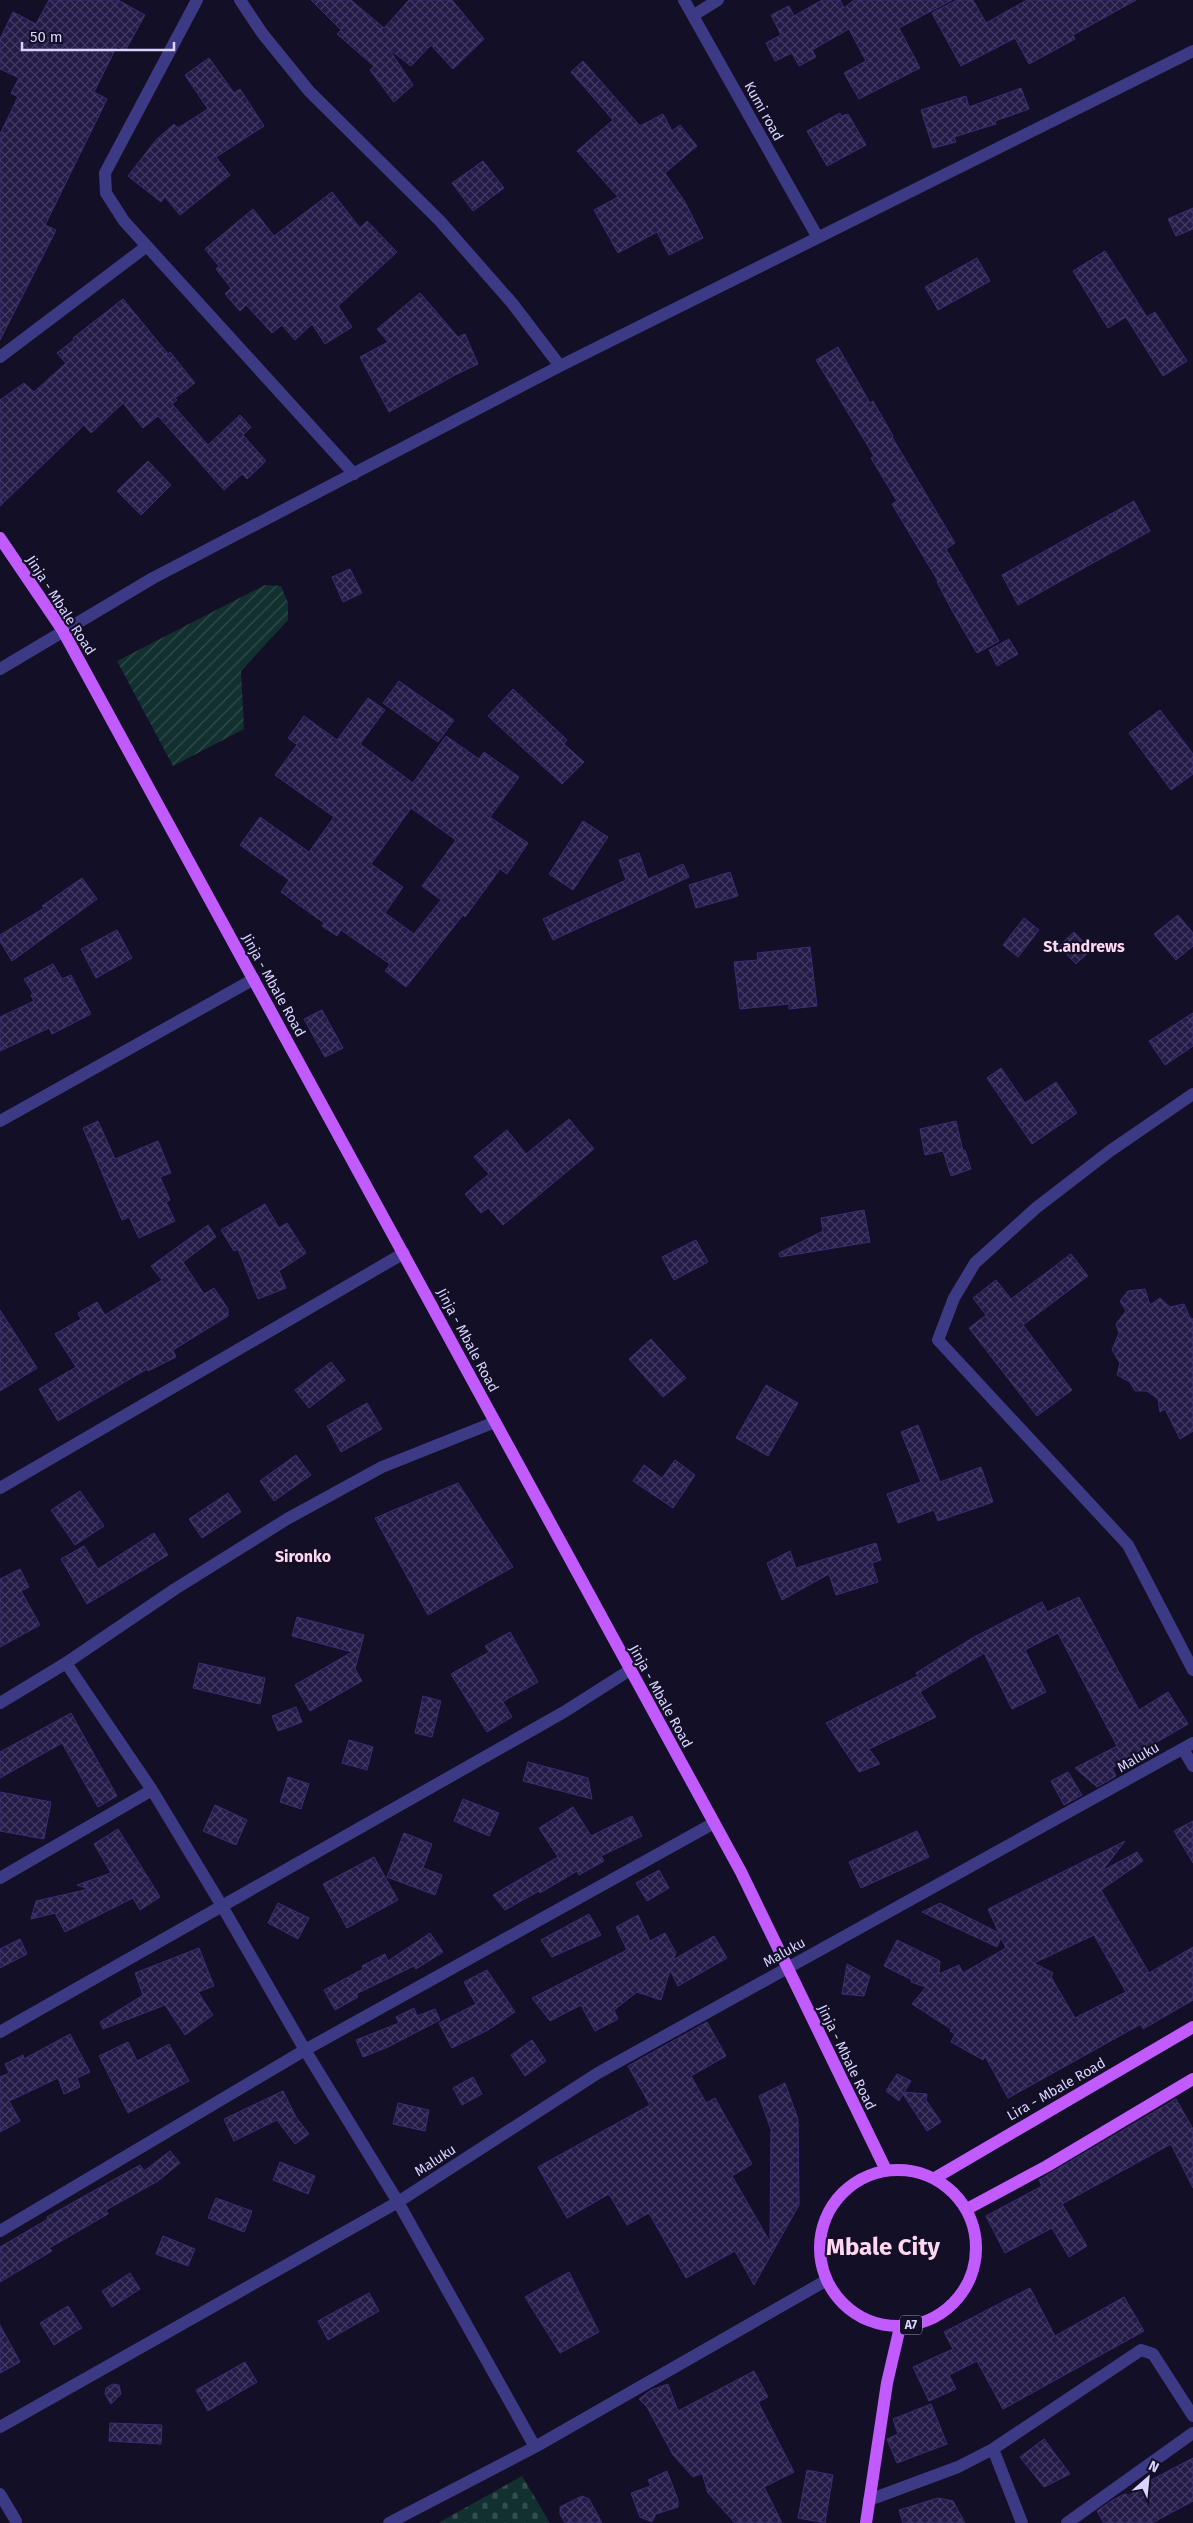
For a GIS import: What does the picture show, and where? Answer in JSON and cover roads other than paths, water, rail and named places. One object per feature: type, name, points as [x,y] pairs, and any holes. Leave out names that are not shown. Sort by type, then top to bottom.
[{"type":"main road","name":"Jinja - Mbale Road","points":[[0,538],[63,631],[714,1822],[886,2170]]},
{"type":"main road","name":"Lira - Mbale Road","points":[[935,2178],[1193,2027]]},
{"type":"main road","points":[[967,2208],[1047,2166],[1193,2079]]},
{"type":"main road","name":"A7","points":[[909,2169],[935,2178],[967,2208],[978,2247],[973,2274],[960,2298],[944,2312],[919,2324],[900,2327],[862,2318],[840,2301],[827,2280],[820,2259],[820,2239],[827,2213],[843,2191],[860,2178],[886,2170],[909,2169]]},
{"type":"main road","name":"A7","points":[[866,2523],[887,2383],[900,2327]]},
{"type":"street","points":[[197,0],[105,174],[106,193],[124,221],[354,474]]},
{"type":"street","points":[[240,0],[262,33],[309,91],[440,222],[512,303],[560,366]]},
{"type":"street","name":"Kumi road","points":[[684,0],[816,236]]},
{"type":"street","points":[[694,15],[718,0]]},
{"type":"street","points":[[0,669],[153,578],[560,366],[816,236],[1193,51]]},
{"type":"street","points":[[0,357],[147,246]]},
{"type":"street","points":[[0,1121],[254,979]]},
{"type":"street","points":[[1193,1094],[1110,1151],[1036,1208],[975,1263],[954,1298],[938,1340],[1128,1545],[1193,1670]]},
{"type":"street","points":[[0,1488],[404,1253]]},
{"type":"street","points":[[0,1703],[66,1663],[175,1589],[287,1518],[382,1467],[495,1422]]},
{"type":"street","points":[[66,1663],[152,1790],[222,1906],[305,2050],[398,2202],[535,2447]]},
{"type":"street","points":[[0,2032],[564,1712],[630,1670]]},
{"type":"street","points":[[1188,1746],[1193,1766]]},
{"type":"street","name":"Maluku","points":[[0,2427],[398,2202],[598,2073],[787,1967],[1006,1849],[1188,1746]]},
{"type":"street","points":[[0,1878],[152,1790]]},
{"type":"street","points":[[0,2231],[305,2050],[714,1822]]},
{"type":"street","points":[[389,2523],[535,2447],[827,2280]]},
{"type":"street","points":[[868,2500],[958,2467],[992,2449],[1141,2350],[1153,2354],[1193,2416]]},
{"type":"street","points":[[1066,2523],[1193,2433]]},
{"type":"street","points":[[992,2449],[1022,2523]]},
{"type":"street","points":[[0,2494],[18,2522]]},
{"type":"street","points":[[0,2515],[18,2522]]},
{"type":"district","name":"St.andrews","points":[[1084,946]]},
{"type":"district","name":"Sironko","points":[[303,1556]]},
{"type":"district","name":"Mbale City","points":[[883,2247]]}]
